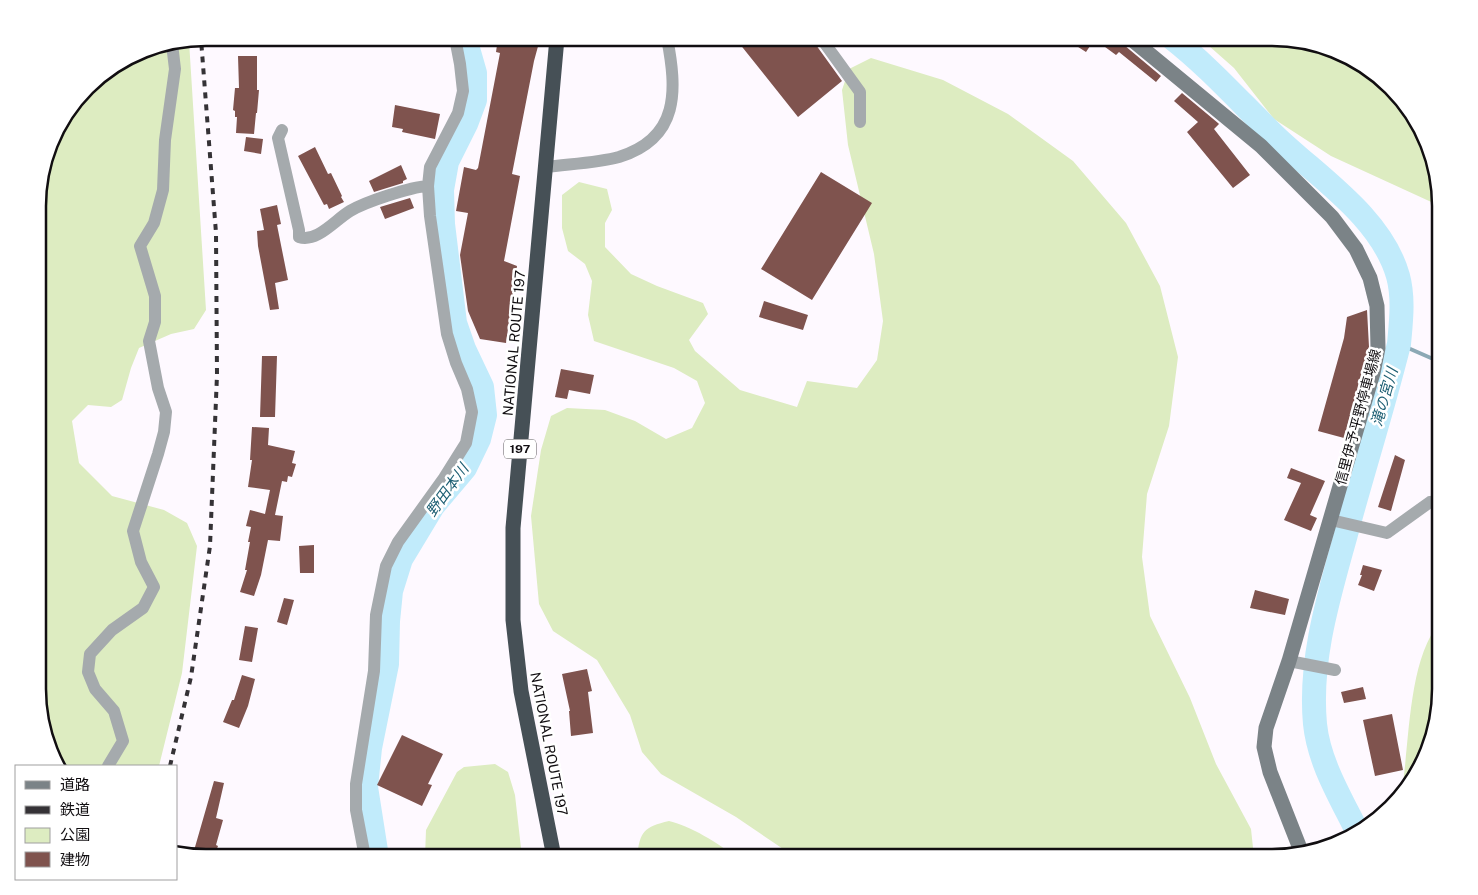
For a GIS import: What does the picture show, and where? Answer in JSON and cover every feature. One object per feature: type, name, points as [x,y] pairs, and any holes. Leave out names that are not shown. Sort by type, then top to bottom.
[{"type":"highway","name":"NATIONAL ROUTE 197","points":[[552,849],[521,691],[513,611],[513,528],[557,46]]},
{"type":"main road","name":"信里伊予平野停車場線","points":[[1140,46],[1261,146],[1332,217],[1356,249],[1370,278],[1377,306],[1378,348],[1373,373],[1294,662],[1266,728],[1264,747],[1270,772],[1300,846]]},
{"type":"street","points":[[363,849],[356,810],[356,784],[374,671],[376,616],[386,566],[398,542],[444,478],[466,443],[472,412],[467,389],[447,334],[430,216],[428,186],[430,167],[458,113],[463,91],[457,46]]},
{"type":"street","points":[[546,167],[617,157],[637,150],[654,138],[666,122],[673,101],[672,64],[669,46]]},
{"type":"street","points":[[827,46],[860,92],[860,122]]},
{"type":"street","points":[[109,765],[123,741],[114,711],[95,689],[88,672],[90,654],[112,630],[142,608],[154,587],[141,562],[133,531],[158,454],[164,432],[166,412],[158,388],[149,341],[155,322],[155,296],[140,246],[154,224],[163,190],[165,140],[175,69],[173,51]]},
{"type":"street","points":[[282,130],[278,138],[299,237],[316,236],[356,208],[416,186],[428,186]]},
{"type":"street","points":[[1334,520],[1387,533],[1431,502]]},
{"type":"street","points":[[1294,662],[1335,670]]},
{"type":"green space","points":[[1209,46],[1271,46],[1313,52],[1333,58],[1369,79],[1399,109],[1420,145],[1426,165],[1431,202],[1331,156],[1274,119],[1234,68]]},
{"type":"green space","points":[[189,48],[206,310],[194,329],[171,334],[139,348],[122,400],[111,407],[88,405],[72,421],[79,463],[112,496],[164,510],[187,523],[197,546],[182,673],[159,765],[66,765],[58,750],[52,730],[46,688],[46,207],[49,175],[63,136],[79,109],[93,93],[118,73],[136,63],[165,52]]},
{"type":"green space","points":[[871,58],[943,80],[1008,114],[1073,161],[1126,223],[1160,286],[1178,357],[1169,426],[1147,494],[1142,557],[1150,616],[1190,698],[1216,764],[1251,829],[1253,848],[782,848],[736,817],[661,774],[642,752],[630,715],[597,660],[553,631],[539,604],[531,516],[541,450],[551,416],[567,408],[605,410],[635,421],[666,439],[692,428],[705,403],[697,381],[674,368],[594,341],[588,315],[592,281],[585,264],[568,251],[562,228],[562,195],[579,182],[607,189],[612,210],[605,223],[605,247],[631,274],[703,303],[708,314],[689,340],[695,351],[740,390],[797,407],[807,381],[857,388],[877,360],[883,321],[874,254],[848,145],[842,90],[849,69]]},
{"type":"green space","points":[[1431,636],[1430,709],[1420,750],[1403,780],[1416,679]]},
{"type":"green space","points":[[495,764],[508,772],[515,795],[521,849],[425,849],[426,830],[457,772],[464,767]]},
{"type":"green space","points":[[669,821],[677,823],[724,849],[639,849],[642,836],[649,828]]},
{"type":"building","points":[[497,46],[538,46],[512,174],[520,176],[504,261],[517,266],[506,343],[480,339],[468,311],[460,255],[468,213],[456,211],[464,167],[476,170],[478,168],[500,53],[496,52]]},
{"type":"building","points":[[741,46],[817,46],[842,81],[798,117]]},
{"type":"building","points":[[1077,46],[1090,46],[1086,52]]},
{"type":"building","points":[[1104,46],[1125,46],[1161,76],[1156,82],[1119,52],[1116,55]]},
{"type":"building","points":[[238,56],[257,56],[257,90],[259,90],[254,134],[236,133],[237,117],[235,117],[235,111],[233,110],[235,88],[239,88]]},
{"type":"building","points":[[1182,93],[1219,124],[1214,129],[1250,175],[1233,188],[1187,132],[1198,122],[1174,101]]},
{"type":"building","points":[[395,105],[440,114],[435,139],[402,132],[403,129],[392,127]]},
{"type":"building","points":[[246,137],[263,139],[261,154],[244,151]]},
{"type":"building","points":[[315,147],[328,174],[331,173],[344,202],[329,209],[327,204],[324,205],[298,156]]},
{"type":"building","points":[[401,165],[407,179],[403,183],[374,192],[369,181]]},
{"type":"building","points":[[821,172],[872,203],[812,300],[761,269]]},
{"type":"building","points":[[410,198],[414,208],[385,219],[380,207]]},
{"type":"building","points":[[277,205],[281,224],[277,225],[288,280],[275,283],[279,309],[270,310],[257,231],[264,230],[260,209]]},
{"type":"building","points":[[764,301],[808,315],[803,330],[759,317]]},
{"type":"building","points":[[1367,310],[1369,347],[1344,438],[1318,431],[1344,338],[1347,317]]},
{"type":"building","points":[[262,356],[277,356],[275,417],[260,417]]},
{"type":"building","points":[[561,369],[594,375],[590,394],[569,390],[567,399],[555,397]]},
{"type":"building","points":[[252,427],[269,428],[268,445],[295,451],[292,463],[296,464],[292,477],[288,476],[287,482],[282,481],[275,515],[283,516],[280,541],[268,540],[261,575],[254,596],[240,592],[247,570],[245,570],[250,542],[248,542],[251,527],[246,526],[250,510],[265,514],[270,490],[248,487],[252,460],[250,460]]},
{"type":"building","points":[[1395,455],[1405,460],[1391,511],[1378,507]]},
{"type":"building","points":[[1291,468],[1325,481],[1310,515],[1317,518],[1311,531],[1284,520],[1301,483],[1287,478]]},
{"type":"building","points":[[314,545],[314,573],[300,573],[299,546]]},
{"type":"building","points":[[1363,565],[1382,570],[1374,591],[1358,585]]},
{"type":"building","points":[[1255,590],[1289,599],[1285,615],[1250,608]]},
{"type":"building","points":[[284,598],[294,600],[287,625],[277,622]]},
{"type":"building","points":[[245,626],[258,628],[252,662],[239,660]]},
{"type":"building","points":[[587,669],[592,691],[588,692],[593,733],[571,736],[570,711],[562,674]]},
{"type":"building","points":[[242,675],[255,679],[248,706],[239,728],[223,722],[232,700],[234,700]]},
{"type":"building","points":[[1363,687],[1366,699],[1344,703],[1341,692]]},
{"type":"building","points":[[1392,714],[1403,770],[1375,776],[1363,720]]},
{"type":"building","points":[[402,735],[443,754],[428,784],[432,785],[422,806],[377,785]]},
{"type":"building","points":[[214,781],[224,783],[216,818],[223,820],[216,845],[218,846],[217,849],[195,848]]},
{"type":"waterway","name":"野田本川","points":[[376,849],[366,787],[370,748],[387,664],[391,591],[401,559],[433,506],[465,468],[479,439],[485,415],[482,387],[464,349],[455,323],[443,224],[442,190],[447,162],[466,124],[475,100],[475,73],[467,46]]},
{"type":"waterway","name":"滝の宮川","points":[[1181,46],[1362,216],[1390,254],[1400,284],[1401,319],[1399,344],[1327,604],[1315,676],[1314,700],[1317,738],[1326,766],[1354,825]]},
{"type":"waterway","points":[[1399,344],[1431,358]]},
{"type":"railway","points":[[170,765],[191,677],[210,546],[217,375],[216,233],[202,47]]}]
